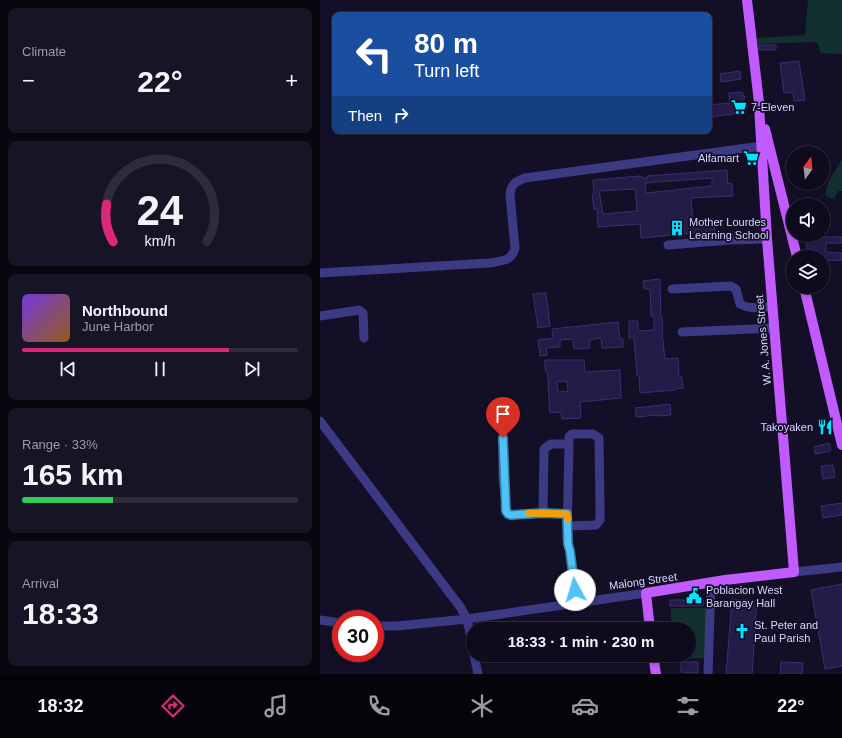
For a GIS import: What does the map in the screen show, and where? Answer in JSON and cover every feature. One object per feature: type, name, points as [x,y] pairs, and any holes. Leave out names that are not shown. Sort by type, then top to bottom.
[{"type":"main road","points":[[747,0],[759,106],[795,250]]},
{"type":"main road","name":"W. A. Jones Street","points":[[759,106],[772,306],[794,572]]},
{"type":"main road","points":[[806,294],[842,445]]},
{"type":"main road","name":"Malong Street","points":[[646,593],[725,580],[794,572]]},
{"type":"main road","points":[[646,593],[649,622]]},
{"type":"main road","points":[[654,662],[656,674]]},
{"type":"street","points":[[320,273],[505,261],[513,256],[515,248],[510,195],[511,186],[515,182],[525,178],[598,167],[762,146]]},
{"type":"street","points":[[668,245],[723,240],[767,239]]},
{"type":"street","points":[[672,289],[731,286],[736,289],[739,301],[743,306],[749,308],[772,306]]},
{"type":"street","points":[[320,316],[359,310],[363,313],[364,338]]},
{"type":"street","points":[[682,332],[774,328]]},
{"type":"street","points":[[320,421],[429,564],[468,622]]},
{"type":"street","points":[[568,526],[596,525],[600,520],[599,438],[593,434],[572,434],[569,437],[567,514],[568,544],[576,602]]},
{"type":"street","points":[[503,438],[507,513],[511,515],[543,513],[567,514]]},
{"type":"street","points":[[543,513],[544,449],[551,444],[569,444]]},
{"type":"street","name":"Malong Street","points":[[794,572],[842,566]]},
{"type":"street","points":[[708,674],[711,583]]},
{"type":"street","name":"Malong Street","points":[[384,626],[467,619],[646,593]]},
{"type":"street","points":[[320,620],[332,622]]},
{"type":"street","points":[[475,662],[478,674]]},
{"type":"green space","points":[[808,0],[842,0],[842,54],[821,53],[817,42],[756,44],[756,38],[805,35]]},
{"type":"green space","points":[[842,160],[842,191],[838,191],[834,199],[825,196],[826,190],[830,190],[830,178]]},
{"type":"green space","points":[[671,608],[708,608],[709,658],[696,658],[696,622],[671,622]]},
{"type":"building","points":[[759,45],[776,45],[776,50],[759,50]]},
{"type":"building","points":[[799,61],[805,100],[794,101],[793,92],[784,93],[780,63]]},
{"type":"building","points":[[740,71],[741,79],[721,82],[720,74]]},
{"type":"building","points":[[742,92],[745,98],[742,99],[743,113],[712,117],[712,105],[730,103],[729,93]]},
{"type":"building","points":[[727,170],[728,184],[732,183],[733,196],[691,198],[693,221],[714,219],[715,231],[641,238],[640,224],[598,227],[597,209],[594,209],[592,194],[594,194],[593,180],[640,176],[647,179],[647,176]],"holes":[[[712,178],[712,186],[646,193],[645,183]],[[635,189],[637,211],[603,214],[599,191]]]},
{"type":"building","points":[[830,237],[842,237],[842,243],[826,243],[826,250],[807,250],[806,242],[830,242]]},
{"type":"building","points":[[830,252],[842,253],[842,260],[830,261]]},
{"type":"building","points":[[660,279],[661,318],[665,359],[678,358],[679,377],[682,377],[683,388],[640,393],[634,338],[629,338],[629,321],[638,321],[638,331],[654,330],[654,316],[651,316],[650,289],[644,289],[643,281]]},
{"type":"building","points":[[546,293],[550,326],[538,328],[533,294]]},
{"type":"building","points":[[618,322],[620,339],[623,339],[623,347],[602,348],[601,338],[589,340],[590,348],[574,349],[573,339],[560,340],[560,347],[546,348],[547,355],[540,356],[538,340],[553,338],[552,329]]},
{"type":"building","points":[[545,360],[584,360],[585,372],[620,370],[621,398],[580,402],[581,418],[562,419],[561,412],[550,413],[549,385],[547,371],[545,371]],"holes":[[[567,381],[568,391],[558,392],[557,382]]]},
{"type":"building","points":[[670,404],[671,415],[636,417],[635,408]]},
{"type":"building","points":[[829,443],[831,451],[815,454],[814,447]]},
{"type":"building","points":[[833,465],[835,477],[823,479],[821,466]]},
{"type":"building","points":[[842,503],[842,515],[823,518],[821,506]]},
{"type":"building","points":[[842,584],[842,666],[825,669],[811,590]]},
{"type":"building","points":[[690,594],[698,594],[699,600],[703,600],[703,606],[670,606],[670,600],[690,600]]},
{"type":"building","name":"St. Peter and Paul Parish","points":[[732,599],[757,601],[752,674],[726,674]]},
{"type":"building","points":[[681,662],[698,662],[698,673],[681,672]]},
{"type":"building","points":[[781,662],[803,663],[802,674],[780,674]]},
{"type":"slow traffic","points":[[529,513],[567,514],[568,519]]},
{"type":"place","name":"7-Eleven","points":[[739,107]]},
{"type":"place","name":"Alfamart","points":[[751,158]]},
{"type":"place","name":"Mother Lourdes Learning School","points":[[677,228]]},
{"type":"place","name":"Takoyaken","points":[[825,427]]},
{"type":"place","name":"Poblacion West Barangay Hall","points":[[694,596]]},
{"type":"place","name":"St. Peter and Paul Parish","points":[[742,631]]},
{"type":"route","points":[[503,438],[506,511],[511,515],[543,513],[567,514],[567,539],[575,590]]}]
